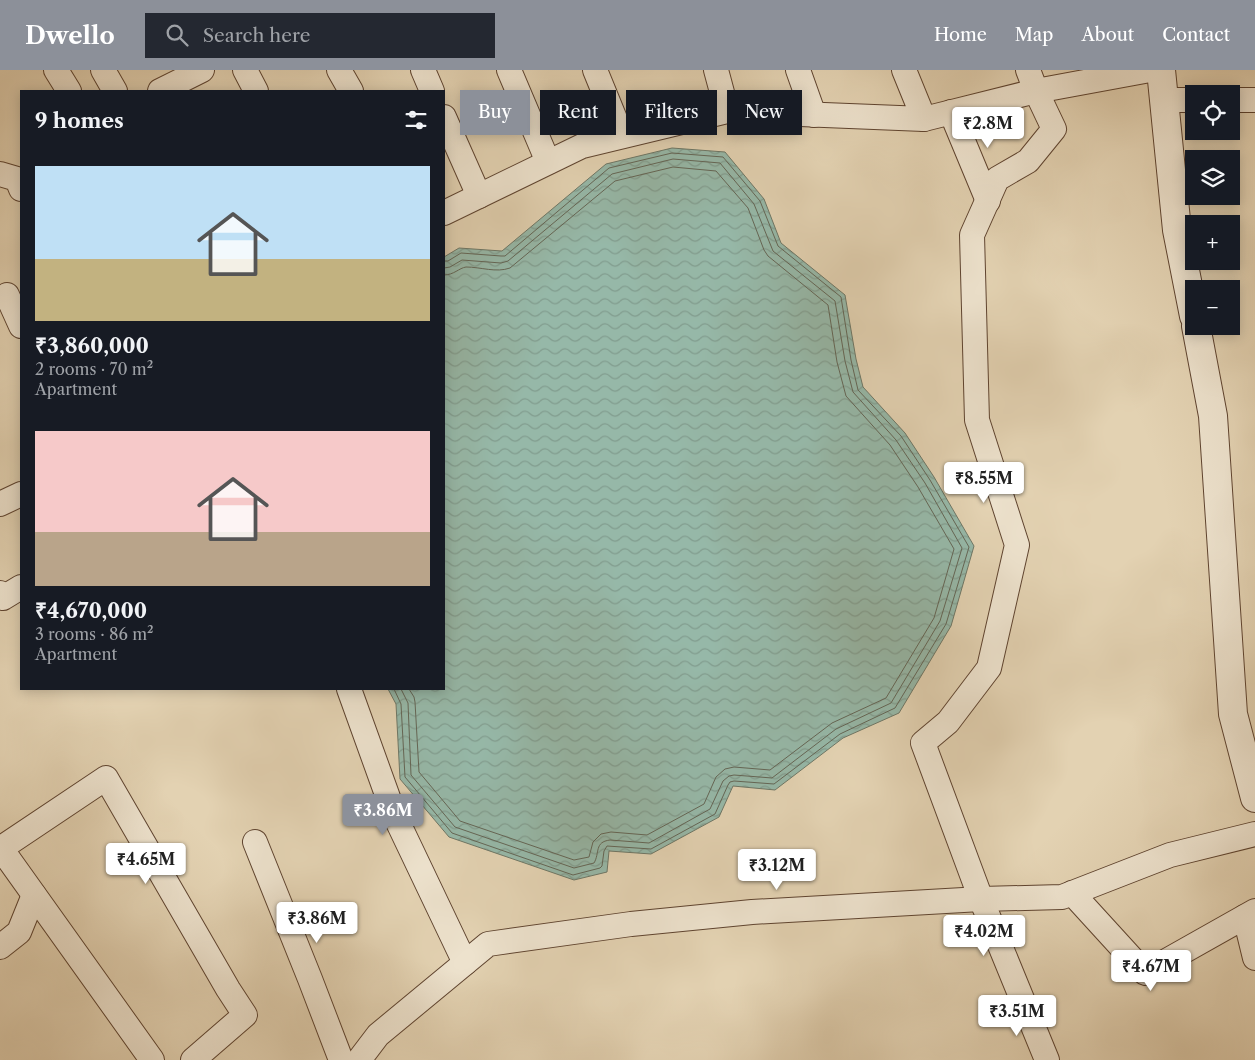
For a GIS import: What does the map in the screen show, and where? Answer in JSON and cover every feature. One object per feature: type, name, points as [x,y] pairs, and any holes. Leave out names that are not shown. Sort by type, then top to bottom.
[{"type":"street","points":[[56,70],[68,90]]},
{"type":"street","points":[[103,70],[114,90]]},
{"type":"street","points":[[162,90],[202,70]]},
{"type":"street","points":[[245,70],[255,90]]},
{"type":"street","points":[[340,70],[350,90]]},
{"type":"street","points":[[423,70],[432,90]]},
{"type":"street","points":[[509,70],[548,162]]},
{"type":"street","points":[[594,70],[622,136]]},
{"type":"street","points":[[445,213],[582,146],[727,111],[716,70]]},
{"type":"street","points":[[798,70],[814,114]]},
{"type":"street","points":[[904,70],[924,119]]},
{"type":"street","points":[[802,114],[924,119],[951,112],[1032,80],[1150,70]]},
{"type":"street","points":[[1161,70],[1177,230],[1187,280]]},
{"type":"street","points":[[1032,80],[1054,129],[1028,161],[997,179],[972,235],[977,420],[1017,545],[989,668],[948,722],[923,742],[981,899],[1047,1060]]},
{"type":"street","points":[[1164,100],[1185,100]]},
{"type":"street","points":[[1240,100],[1255,100]]},
{"type":"street","points":[[951,112],[988,201]]},
{"type":"street","points":[[445,120],[479,196]]},
{"type":"street","points":[[9,294],[20,323]]},
{"type":"street","points":[[1198,335],[1213,416],[1233,714],[1255,798]]},
{"type":"street","points":[[0,504],[20,494]]},
{"type":"street","points":[[0,593],[3,598],[20,588]]},
{"type":"street","points":[[349,690],[394,814],[465,963]]},
{"type":"street","points":[[152,1060],[0,848],[106,778],[228,989],[245,1015],[196,1059]]},
{"type":"street","points":[[359,1060],[378,1035],[488,944],[631,924],[752,912],[981,899],[1062,897],[1170,855],[1255,834]]},
{"type":"street","points":[[255,842],[340,1060]]},
{"type":"street","points":[[1072,893],[1146,973],[1250,914],[1255,958]]},
{"type":"street","points":[[0,947],[19,932],[34,894]]},
{"type":"water","points":[[672,148],[725,152],[764,199],[781,243],[845,295],[863,387],[905,433],[934,477],[974,546],[951,626],[899,713],[843,738],[775,790],[733,786],[719,817],[651,854],[609,851],[607,872],[574,880],[449,837],[400,779],[396,704],[389,690],[445,690],[445,256],[459,248],[502,251],[606,164]]}]
